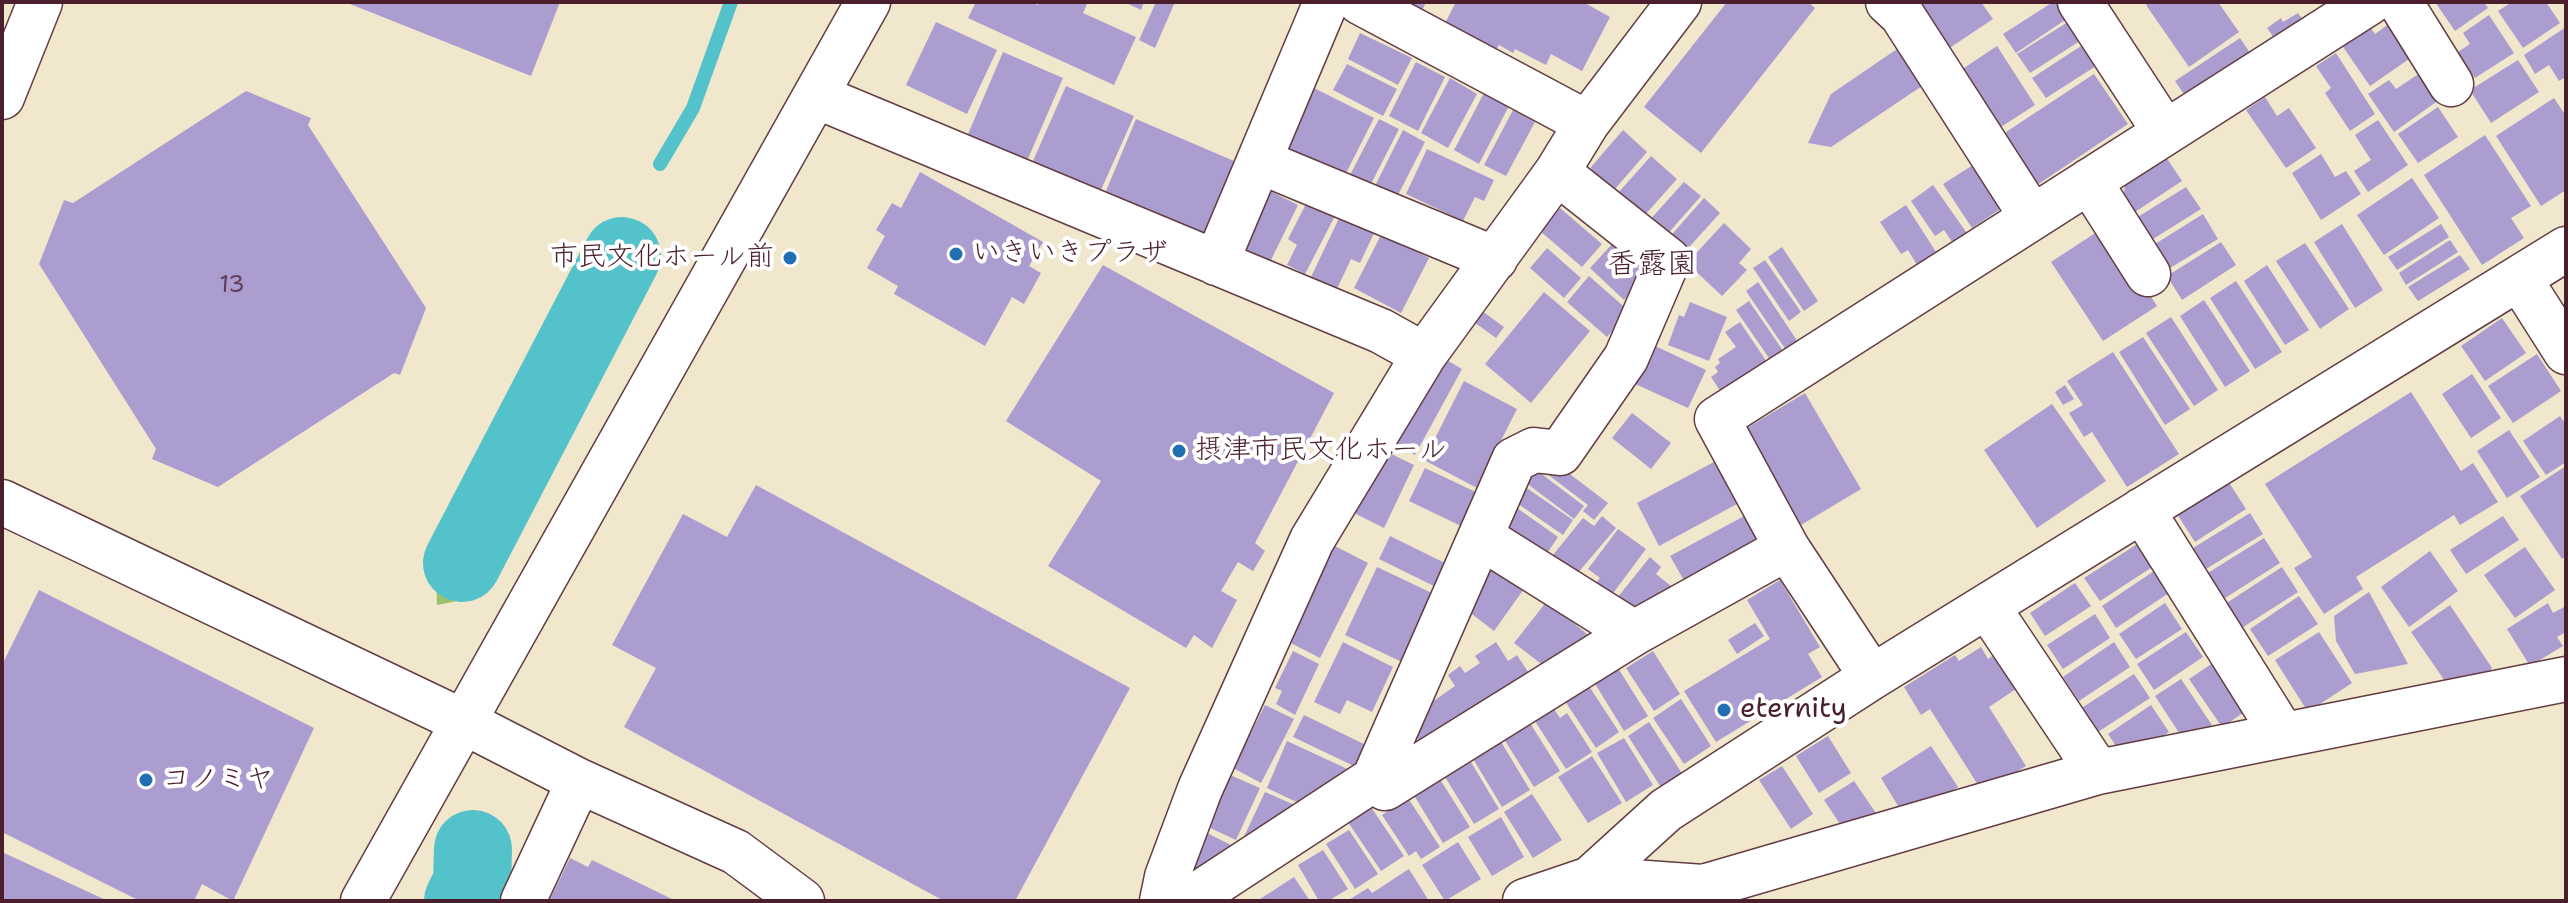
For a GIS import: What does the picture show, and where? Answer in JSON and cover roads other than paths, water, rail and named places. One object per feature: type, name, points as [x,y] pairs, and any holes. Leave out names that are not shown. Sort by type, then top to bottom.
[{"type":"street","points":[[2,97],[40,2]]},
{"type":"street","points":[[363,901],[868,2]]},
{"type":"street","points":[[1216,263],[1326,2]]},
{"type":"street","points":[[1360,2],[1587,123]]},
{"type":"street","points":[[1162,901],[1167,877],[1200,789],[1312,540],[1424,355],[1557,172],[1587,123],[1679,2]]},
{"type":"street","points":[[1888,2],[1902,15],[2032,217]]},
{"type":"street","points":[[2080,2],[2165,132]]},
{"type":"street","points":[[2400,2],[2451,84]]},
{"type":"street","points":[[1872,677],[1787,548],[1717,419],[2165,132],[2354,6]]},
{"type":"street","points":[[816,96],[1381,331],[1424,355]]},
{"type":"street","points":[[1259,161],[1495,259]]},
{"type":"street","points":[[1188,901],[1374,779],[1514,460],[1534,450],[1560,453],[1626,358],[1668,260],[1557,172]]},
{"type":"street","points":[[2089,181],[2148,274]]},
{"type":"street","points":[[1590,879],[1666,810],[1872,677],[2566,249]]},
{"type":"street","points":[[2519,278],[2566,352]]},
{"type":"street","points":[[2,502],[464,722],[579,781],[736,852],[802,901]]},
{"type":"street","points":[[2142,510],[2283,735]]},
{"type":"street","points":[[1481,537],[1634,633]]},
{"type":"street","points":[[1374,779],[1385,788],[1634,633],[1787,548]]},
{"type":"street","points":[[1987,606],[2098,772]]},
{"type":"street","points":[[1525,901],[1590,879],[1703,887],[2098,772],[2566,679]]},
{"type":"street","points":[[523,901],[579,781]]},
{"type":"waterway","points":[[660,164],[693,108],[731,2]]},
{"type":"waterway","points":[[462,563],[622,256]]},
{"type":"waterway","points":[[463,901],[472,883],[473,849]]},
{"type":"place","name":"いきいきプラザ","points":[[956,254]]},
{"type":"place","name":"市民文化ホール前","points":[[790,258]]},
{"type":"place","name":"摂津市民文化ホール","points":[[1179,451]]},
{"type":"place","name":"eternity","points":[[1724,710]]},
{"type":"place","name":"コノミヤ","points":[[146,780]]},
{"type":"district","name":"香露園","points":[[1652,265]]}]
